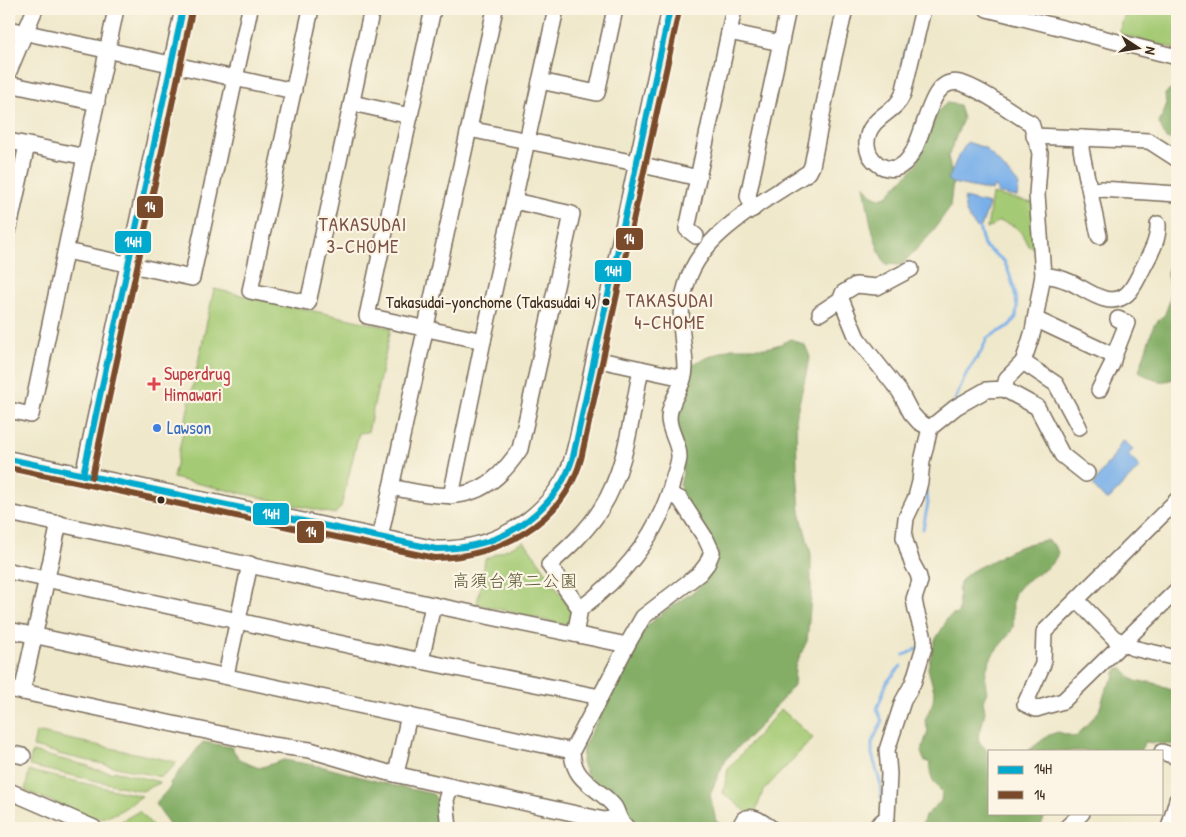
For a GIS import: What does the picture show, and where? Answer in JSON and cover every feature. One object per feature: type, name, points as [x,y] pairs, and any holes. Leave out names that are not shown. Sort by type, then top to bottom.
[{"type":"street","points":[[9,71],[35,9]]},
{"type":"street","points":[[9,410],[31,415],[116,9]]},
{"type":"street","points":[[83,475],[183,9]]},
{"type":"street","points":[[66,251],[192,278],[250,9]]},
{"type":"street","points":[[311,9],[250,291],[308,304],[372,9]]},
{"type":"street","points":[[434,9],[367,316],[483,342]]},
{"type":"street","points":[[380,538],[495,9]]},
{"type":"street","points":[[451,496],[526,141],[556,9]]},
{"type":"street","points":[[540,81],[597,93],[615,9]]},
{"type":"street","points":[[9,458],[436,549],[465,548],[507,534],[537,513],[559,488],[568,470],[577,440],[595,359],[670,9]]},
{"type":"street","points":[[696,236],[687,229],[734,9]]},
{"type":"street","points":[[753,209],[748,196],[788,9]]},
{"type":"street","points":[[575,634],[580,609],[604,590],[632,561],[648,536],[670,494],[679,457],[669,426],[669,412],[683,378],[684,361],[681,317],[687,284],[694,267],[712,241],[726,228],[808,172],[812,166],[845,9]]},
{"type":"street","points":[[923,9],[900,102],[876,122],[868,136],[866,146],[874,161],[880,166],[893,168],[901,166],[908,160],[934,97],[939,90],[951,83],[958,82],[971,87],[1031,123],[1040,153],[1037,195],[1043,275],[1033,331],[1022,362],[1007,378],[1004,389]]},
{"type":"street","points":[[986,9],[1177,57]]},
{"type":"street","points":[[9,29],[294,91]]},
{"type":"street","points":[[729,32],[781,43]]},
{"type":"street","points":[[9,84],[97,103]]},
{"type":"street","points":[[352,103],[410,116]]},
{"type":"street","points":[[469,129],[698,178]]},
{"type":"street","points":[[1034,136],[1149,140],[1177,159]]},
{"type":"street","points":[[1082,138],[1081,149],[1099,236]]},
{"type":"street","points":[[9,141],[86,158]]},
{"type":"street","points":[[9,228],[27,145]]},
{"type":"street","points":[[1090,191],[1101,189],[1177,194]]},
{"type":"street","points":[[391,488],[431,496],[451,496],[470,492],[483,487],[503,471],[520,449],[572,214],[514,201]]},
{"type":"street","points":[[1043,275],[1068,281],[1104,299],[1115,300],[1123,297],[1132,288],[1151,252],[1158,236],[1158,224]]},
{"type":"street","points":[[911,269],[877,287],[856,284],[843,293],[842,299],[857,338],[900,392],[911,413],[919,422],[930,428]]},
{"type":"street","points":[[820,313],[842,299]]},
{"type":"street","points":[[1035,319],[1114,356]]},
{"type":"street","points":[[1099,390],[1112,364],[1127,323],[1118,319]]},
{"type":"street","points":[[595,359],[683,378]]},
{"type":"street","points":[[1022,362],[1065,386],[1079,427]]},
{"type":"street","points":[[580,609],[550,565],[570,547],[589,525],[612,488],[621,466],[641,370]]},
{"type":"street","points":[[874,828],[887,817],[889,774],[887,750],[903,700],[916,674],[924,647],[924,638],[914,599],[920,581],[904,537],[906,518],[916,497],[920,482],[922,461],[930,428],[971,398],[986,390],[1004,389],[1037,406],[1062,455],[1087,473]]},
{"type":"street","points":[[623,823],[615,807],[604,795],[584,781],[577,773],[572,762],[572,751],[643,617],[700,573],[707,564],[712,552],[706,539],[680,499],[670,494]]},
{"type":"street","points":[[1177,500],[1044,632],[1043,664],[1025,704],[1036,709],[1063,701],[1177,590]]},
{"type":"street","points":[[9,513],[434,605],[627,644]]},
{"type":"street","points":[[59,523],[34,635],[15,691],[272,745],[310,750],[450,787],[623,823]]},
{"type":"street","points":[[226,676],[250,564]]},
{"type":"street","points":[[9,571],[422,661],[600,697]]},
{"type":"street","points":[[1077,600],[1114,638],[1122,643],[1133,648],[1177,658]]},
{"type":"street","points":[[422,661],[434,605]]},
{"type":"street","points":[[9,630],[572,751]]},
{"type":"street","points":[[396,774],[409,715]]},
{"type":"street","points":[[1164,753],[1177,757]]},
{"type":"street","points":[[449,828],[446,800],[450,787]]},
{"type":"street","points":[[9,791],[94,828]]},
{"type":"street","points":[[1169,828],[1177,800]]},
{"type":"street","points":[[1066,828],[1081,814]]},
{"type":"street","points":[[739,828],[744,819],[749,817],[771,828]]},
{"type":"green space","points":[[1126,9],[1177,9],[1177,49],[1119,34]]},
{"type":"green space","points":[[1177,85],[1177,139],[1166,139],[1159,123],[1166,107],[1165,94]]},
{"type":"green space","points":[[947,103],[959,105],[963,119],[948,157],[953,180],[950,207],[930,235],[901,265],[885,264],[874,235],[864,184],[871,194],[879,198],[887,196],[917,164],[938,111]]},
{"type":"green space","points":[[992,194],[1033,203],[1038,249],[1028,246],[1023,235],[1010,224],[998,221],[987,229]]},
{"type":"green space","points":[[1177,235],[1177,377],[1167,381],[1158,381],[1139,371],[1154,325],[1165,314],[1170,300],[1167,274]]},
{"type":"green space","points":[[214,289],[391,328],[368,432],[359,433],[341,507],[335,514],[173,478]]},
{"type":"green space","points":[[791,339],[805,345],[810,357],[796,416],[800,512],[811,554],[811,598],[807,641],[795,666],[794,685],[759,727],[725,760],[710,794],[716,821],[727,828],[633,828],[587,775],[582,763],[583,748],[647,626],[666,610],[696,590],[711,573],[718,553],[681,492],[680,485],[683,473],[676,420],[689,382],[692,364],[731,348],[766,348]]},
{"type":"green space","points":[[1046,540],[1053,544],[1058,552],[1051,564],[1027,580],[1017,590],[1013,598],[1013,627],[993,654],[986,672],[987,692],[983,701],[985,712],[978,735],[979,742],[988,754],[988,814],[1046,814],[1040,828],[921,828],[925,816],[941,801],[942,792],[932,779],[930,763],[924,760],[921,752],[928,731],[925,720],[933,702],[934,691],[928,668],[935,640],[946,619],[958,614],[958,592],[962,580],[972,571],[1007,552],[1027,544]]},
{"type":"green space","name":"高須台第二公園","points":[[524,541],[570,609],[572,614],[570,621],[564,625],[477,604],[485,559]]},
{"type":"green space","points":[[1118,668],[1122,668],[1131,678],[1138,682],[1152,682],[1177,692],[1177,745],[1145,742],[1141,750],[1029,750],[1049,735],[1058,732],[1076,737],[1099,711],[1106,689],[1115,676]]},
{"type":"green space","points":[[781,709],[813,738],[763,791],[755,814],[748,813],[723,793],[728,769]]},
{"type":"green space","points":[[36,732],[176,762],[161,777],[33,747]]},
{"type":"green space","points":[[203,742],[231,747],[241,761],[259,768],[284,760],[324,767],[433,794],[439,804],[439,828],[172,828],[155,804],[171,786],[170,783]]},
{"type":"green space","points":[[32,752],[89,766],[89,768],[113,773],[114,771],[160,783],[142,791],[29,766]]},
{"type":"green space","points":[[29,771],[142,796],[112,815],[99,818],[92,817],[25,791]]},
{"type":"green space","points":[[139,811],[154,827],[110,828]]},
{"type":"water","points":[[967,142],[985,148],[1017,182],[1019,186],[1017,197],[997,193],[997,188],[993,187],[992,191],[952,183],[948,180]]},
{"type":"water","points":[[964,198],[989,204],[981,227],[977,228],[969,218]]},
{"type":"water","points":[[1122,441],[1127,443],[1133,450],[1128,455],[1140,467],[1107,501],[1093,486],[1107,464],[1109,464]]},
{"type":"waterway","points":[[902,64],[908,41]]},
{"type":"waterway","points":[[955,400],[967,372],[981,352],[987,338],[1009,326],[1016,317],[1017,306],[1014,288],[1008,270],[1004,261],[984,246],[979,227]]},
{"type":"waterway","points":[[923,529],[928,503],[925,487]]},
{"type":"waterway","points":[[904,655],[919,648]]},
{"type":"waterway","points":[[881,797],[880,782],[872,754],[872,743],[882,721],[877,709],[887,682],[901,666]]},
{"type":"transit line","name":"14H","points":[[83,475],[183,9]]},
{"type":"transit line","name":"14H","points":[[9,459],[436,549],[474,545],[506,534],[521,525],[548,502],[567,473],[573,457],[670,9]]},
{"type":"transit line","name":"14","points":[[92,477],[192,11]]},
{"type":"transit line","name":"14","points":[[9,468],[435,558],[459,556],[482,551],[504,543],[525,532],[544,519],[559,502],[572,482],[581,459],[679,11]]},
{"type":"place","name":"Takasudai-yonchome (Takasudai 4)","points":[[606,302]]},
{"type":"place","name":"Superdrug Himawari","points":[[154,384]]},
{"type":"place","name":"Lawson","points":[[157,428]]},
{"type":"district","name":"TAKASUDAI 3-CHOME","points":[[363,235]]},
{"type":"district","name":"TAKASUDAI 4-CHOME","points":[[670,311]]}]
